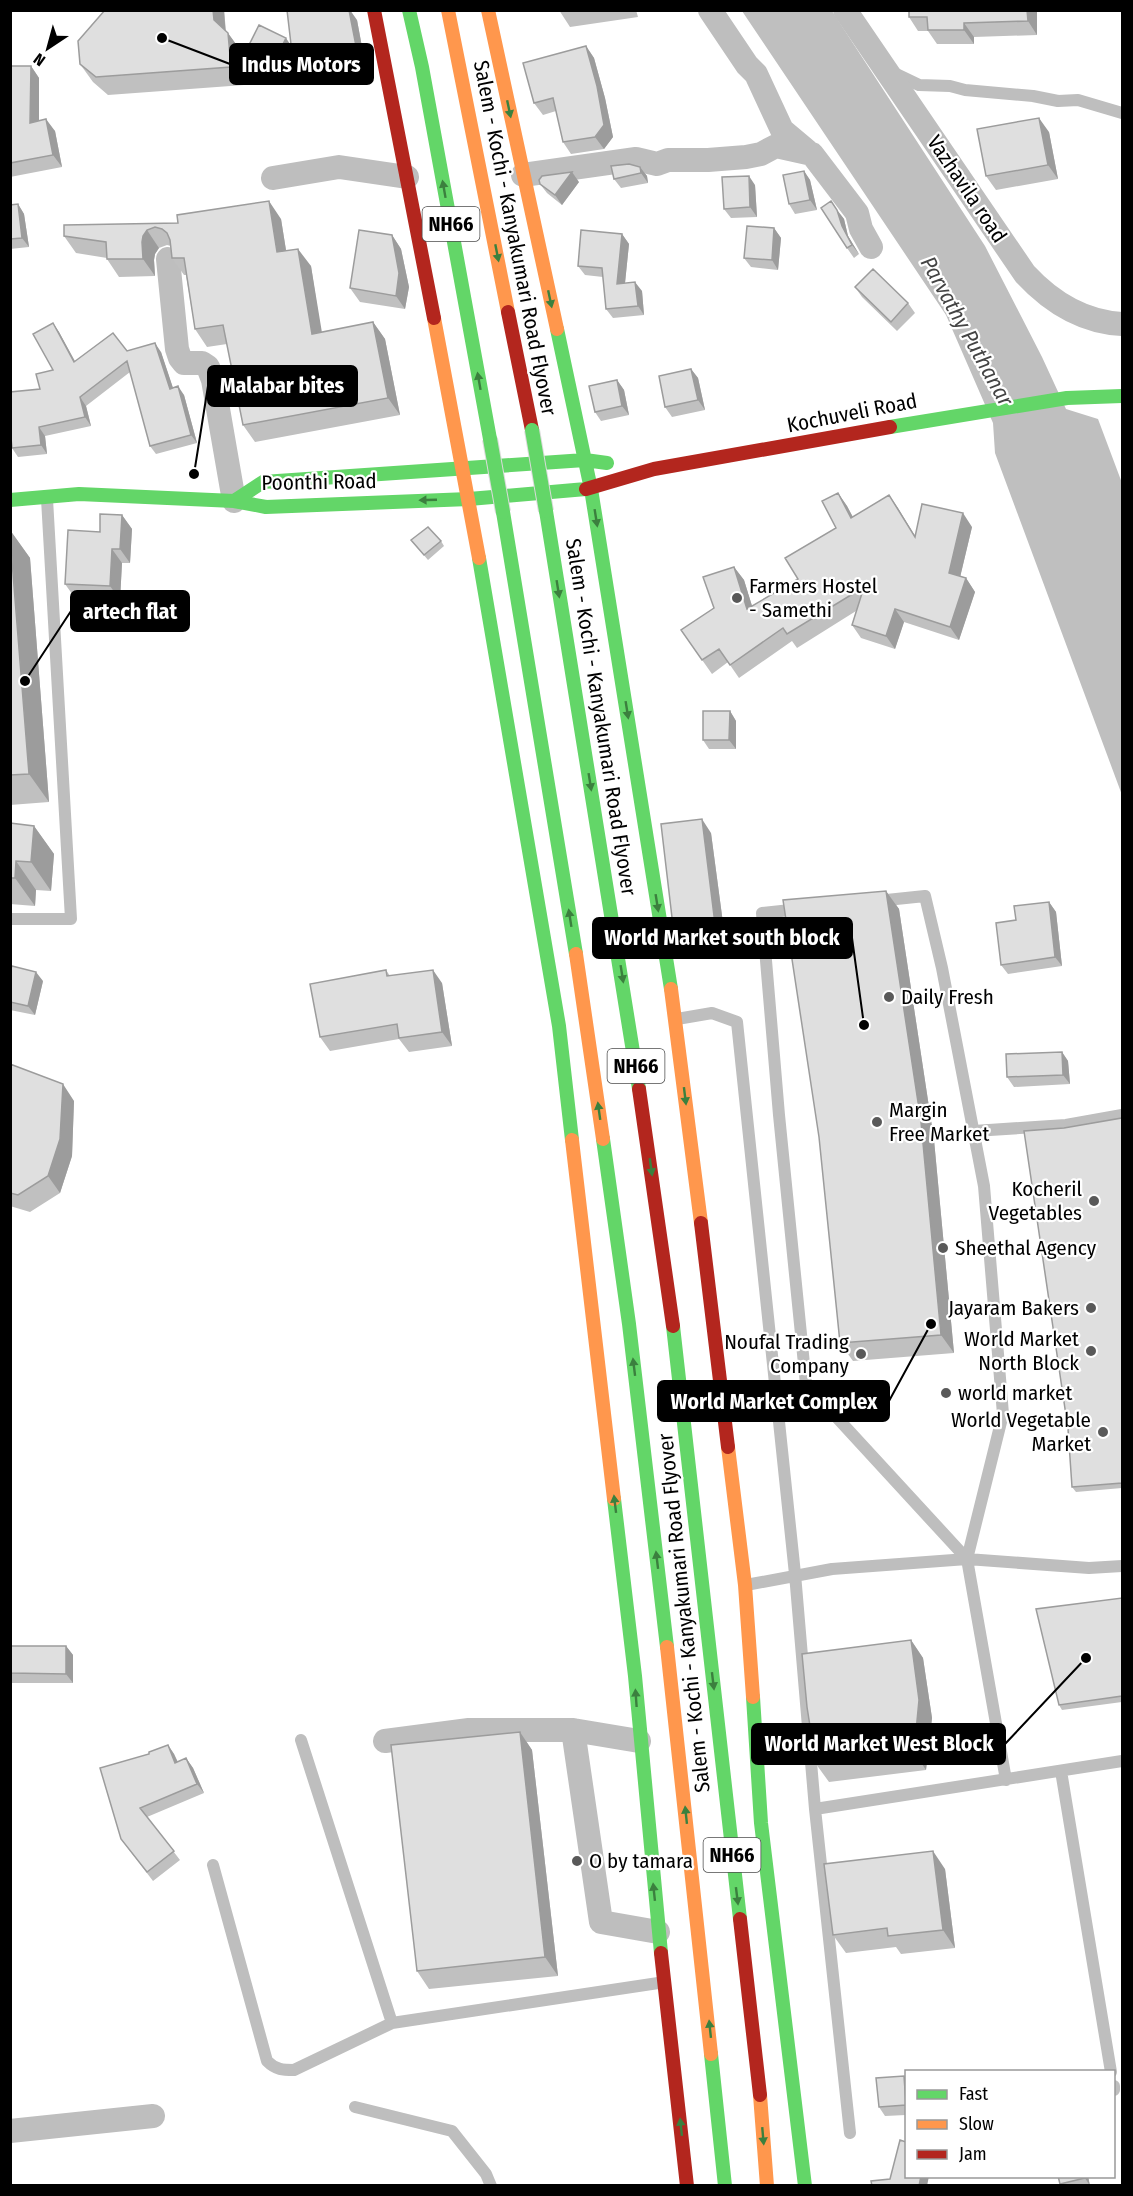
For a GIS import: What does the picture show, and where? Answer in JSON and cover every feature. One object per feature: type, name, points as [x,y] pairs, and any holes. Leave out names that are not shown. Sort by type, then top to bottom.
[{"type":"main road","points":[[374,10],[469,498],[559,1026],[635,1676],[639,1742],[658,1932],[666,1982],[687,2186]]},
{"type":"main road","name":"Salem - Kochi - Kanyakumari Road Flyover","points":[[409,10],[422,67],[503,512],[586,1017],[629,1324],[664,1618],[725,2186]]},
{"type":"main road","name":"Salem - Kochi - Kanyakumari Road Flyover","points":[[448,10],[532,430],[628,1014],[673,1324],[759,2087],[767,2186]]},
{"type":"main road","points":[[488,10],[591,489],[676,1019],[745,1585],[761,1823],[805,2186]]},
{"type":"main road","name":"Kochuveli Road","points":[[591,489],[654,469],[961,415],[1067,398],[1122,396]]},
{"type":"main road","points":[[234,501],[263,482],[585,460],[654,469]]},
{"type":"main road","name":"Poonthi Road","points":[[10,500],[79,494],[234,501],[266,507],[469,498],[591,489]]},
{"type":"street","points":[[710,10],[747,65],[756,74],[782,130],[812,154],[857,213],[861,230],[871,247]]},
{"type":"street","name":"Vazhavila road","points":[[854,15],[885,68],[1014,258],[1040,290],[1065,307],[1104,323],[1122,324]]},
{"type":"street","points":[[523,175],[636,159],[657,164],[668,160],[746,157],[761,154],[776,146],[812,154]]},
{"type":"street","points":[[273,178],[339,167],[407,177]]},
{"type":"street","points":[[168,259],[177,349],[184,363],[202,363],[208,367],[213,381],[234,501]]},
{"type":"street","points":[[385,1741],[469,1730],[573,1730],[639,1742]]},
{"type":"street","points":[[573,1730],[601,1922],[658,1932]]},
{"type":"street","points":[[10,2131],[153,2116]]},
{"type":"lane","points":[[885,68],[919,85],[950,86],[1058,101],[1078,100],[1122,113]]},
{"type":"lane","points":[[10,918],[71,919],[47,496]]},
{"type":"lane","points":[[866,902],[925,896],[942,968],[984,1186],[1003,1414],[967,1559],[1006,1780]]},
{"type":"lane","points":[[807,908],[762,913],[779,1115],[806,1384],[967,1559]]},
{"type":"lane","points":[[676,1019],[712,1013],[737,1022],[795,1574],[815,1809],[850,2133]]},
{"type":"lane","points":[[974,1131],[1066,1125],[1122,1115]]},
{"type":"lane","points":[[745,1585],[795,1574],[862,1566],[967,1559],[1089,1568],[1122,1566]]},
{"type":"lane","points":[[301,1740],[392,2023]]},
{"type":"lane","points":[[815,1809],[1122,1761]]},
{"type":"lane","points":[[1060,1771],[1111,2070]]},
{"type":"lane","points":[[213,1865],[267,2061],[273,2068],[294,2070],[392,2023],[666,1982]]},
{"type":"lane","points":[[355,2107],[452,2131],[486,2174],[491,2186]]},
{"type":"water","name":"Parvathy Puthanar","points":[[742,11],[832,11],[985,246],[1066,409],[1098,419],[1122,483],[1122,795],[995,453],[993,423],[946,315]]},
{"type":"building","points":[[105,10],[213,10],[214,20],[228,33],[231,67],[96,77],[80,64],[78,41]]},
{"type":"building","points":[[287,10],[349,10],[357,51],[330,53],[332,66],[294,70]]},
{"type":"building","points":[[909,10],[1027,10],[1028,21],[964,23],[964,30],[928,30],[927,17],[909,17]]},
{"type":"building","points":[[259,25],[286,38],[269,72],[242,59]]},
{"type":"building","points":[[586,46],[597,86],[604,125],[595,137],[563,142],[553,98],[534,103],[523,63]]},
{"type":"building","points":[[10,66],[31,66],[30,123],[46,119],[53,155],[10,163]]},
{"type":"building","points":[[1039,118],[1048,165],[986,176],[977,129]]},
{"type":"building","points":[[629,164],[640,167],[641,173],[614,179],[611,166]]},
{"type":"building","points":[[804,171],[810,200],[789,204],[783,175]]},
{"type":"building","points":[[572,172],[555,195],[540,184],[539,180],[542,176]]},
{"type":"building","points":[[749,176],[750,207],[724,209],[722,177]]},
{"type":"building","points":[[269,201],[277,252],[298,249],[312,334],[373,322],[388,398],[243,425],[223,325],[195,329],[184,258],[172,258],[167,233],[155,227],[147,230],[142,242],[143,259],[107,259],[106,242],[64,236],[64,225],[178,223],[177,215]]},
{"type":"building","points":[[831,201],[852,245],[847,248],[821,208]]},
{"type":"building","points":[[18,204],[22,238],[10,239],[10,205]]},
{"type":"building","points":[[747,226],[774,228],[772,260],[744,258]]},
{"type":"building","points":[[359,230],[392,235],[399,273],[396,296],[350,288]]},
{"type":"building","points":[[581,230],[622,234],[617,284],[635,282],[638,306],[606,309],[602,268],[578,266]]},
{"type":"building","points":[[873,269],[908,303],[891,322],[855,287]]},
{"type":"building","points":[[53,323],[74,362],[113,333],[127,351],[155,343],[170,389],[178,386],[191,435],[150,446],[127,361],[80,397],[85,417],[39,427],[41,445],[12,448],[10,392],[40,389],[36,374],[53,370],[33,334]]},
{"type":"building","points":[[691,369],[698,400],[665,407],[659,376]]},
{"type":"building","points":[[617,380],[622,406],[595,412],[589,386]]},
{"type":"building","points":[[838,493],[851,518],[889,495],[915,537],[922,504],[963,513],[949,573],[966,578],[950,627],[895,609],[886,636],[852,625],[864,587],[787,634],[783,628],[730,665],[719,649],[702,660],[681,630],[714,608],[703,577],[734,567],[747,609],[798,579],[785,558],[836,528],[822,501]]},
{"type":"building","points":[[100,514],[122,515],[120,549],[112,549],[110,586],[65,584],[68,530],[100,532]]},
{"type":"building","points":[[428,527],[441,541],[424,555],[411,540]]},
{"type":"building","points":[[10,536],[29,774],[10,775]]},
{"type":"building","points":[[703,711],[730,711],[729,740],[703,740]]},
{"type":"building","points":[[702,819],[715,924],[673,926],[661,824]]},
{"type":"building","points":[[10,823],[34,826],[31,862],[16,861],[15,878],[10,878]]},
{"type":"building","points":[[886,891],[921,1122],[941,1335],[840,1343],[819,1137],[783,900]]},
{"type":"building","points":[[1049,902],[1055,957],[1001,965],[996,923],[1016,920],[1014,906]]},
{"type":"building","points":[[12,966],[36,972],[28,1006],[10,1002]]},
{"type":"building","points":[[386,970],[387,976],[433,970],[442,1032],[399,1038],[397,1024],[320,1037],[310,984]]},
{"type":"building","points":[[1062,1052],[1063,1075],[1007,1077],[1006,1054]]},
{"type":"building","points":[[10,1064],[63,1084],[60,1139],[48,1176],[18,1195],[10,1193]]},
{"type":"building","name":"World Market North Block","points":[[1122,1118],[1122,1483],[1072,1487],[1068,1429],[1024,1131],[1064,1128]]},
{"type":"building","points":[[1122,1598],[1122,1696],[1059,1705],[1036,1609]]},
{"type":"building","points":[[911,1640],[919,1700],[914,1752],[816,1764],[802,1654]]},
{"type":"building","points":[[10,1646],[66,1646],[66,1674],[10,1673]]},
{"type":"building","points":[[520,1732],[545,1957],[417,1971],[391,1745]]},
{"type":"building","points":[[168,1745],[175,1763],[186,1758],[197,1784],[140,1808],[174,1851],[147,1872],[121,1839],[100,1768],[149,1754],[149,1752]]},
{"type":"building","points":[[933,1851],[943,1930],[888,1936],[887,1928],[833,1935],[824,1864]]},
{"type":"building","points":[[904,2076],[905,2105],[879,2107],[876,2078]]},
{"type":"building","points":[[900,2140],[905,2142],[905,2178],[921,2178],[919,2186],[872,2186],[871,2181],[890,2179]]},
{"type":"building","points":[[1058,2178],[1085,2178],[1060,2184]]},
{"type":"traffic: fast","points":[[409,10],[422,67],[490,439]]},
{"type":"traffic: fast","points":[[557,329],[591,489],[671,989]]},
{"type":"traffic: fast","points":[[890,427],[1067,398],[1122,396]]},
{"type":"traffic: fast","points":[[532,430],[546,511]]},
{"type":"traffic: fast","points":[[490,439],[503,512]]},
{"type":"traffic: fast","points":[[234,501],[263,482],[585,460],[607,463]]},
{"type":"traffic: fast","points":[[10,500],[79,494],[234,501],[266,507],[469,499],[586,489]]},
{"type":"traffic: fast","points":[[546,511],[639,1089]]},
{"type":"traffic: fast","points":[[503,512],[576,954]]},
{"type":"traffic: fast","points":[[479,558],[559,1026],[572,1140]]},
{"type":"traffic: fast","points":[[603,1139],[629,1324],[667,1647]]},
{"type":"traffic: fast","points":[[673,1326],[740,1919]]},
{"type":"traffic: fast","points":[[614,1499],[635,1676],[661,1953]]},
{"type":"traffic: fast","points":[[753,1697],[761,1823],[805,2186]]},
{"type":"traffic: fast","points":[[711,2054],[725,2186]]},
{"type":"traffic: slow","points":[[448,10],[508,312]]},
{"type":"traffic: slow","points":[[488,10],[557,329]]},
{"type":"traffic: slow","points":[[434,318],[479,558]]},
{"type":"traffic: slow","points":[[576,954],[603,1139]]},
{"type":"traffic: slow","points":[[671,989],[701,1223]]},
{"type":"traffic: slow","points":[[572,1140],[614,1499]]},
{"type":"traffic: slow","points":[[728,1447],[745,1585],[753,1697]]},
{"type":"traffic: slow","points":[[667,1647],[711,2054]]},
{"type":"traffic: slow","points":[[760,2095],[767,2186]]},
{"type":"traffic: jam","points":[[374,10],[434,318]]},
{"type":"traffic: jam","points":[[508,312],[532,430]]},
{"type":"traffic: jam","points":[[586,489],[654,469],[890,427]]},
{"type":"traffic: jam","points":[[639,1089],[673,1326]]},
{"type":"traffic: jam","points":[[701,1223],[728,1447]]},
{"type":"traffic: jam","points":[[740,1919],[760,2095]]},
{"type":"traffic: jam","points":[[661,1953],[687,2186]]},
{"type":"place","name":"Indus Motors","points":[[162,38]]},
{"type":"place","name":"Malabar bites","points":[[194,474]]},
{"type":"place","name":"Farmers Hostel - Samethi","points":[[737,598]]},
{"type":"place","name":"artech flat","points":[[25,681]]},
{"type":"place","name":"Daily Fresh","points":[[889,997]]},
{"type":"place","name":"World Market south block","points":[[864,1025]]},
{"type":"place","name":"Margin Free Market","points":[[877,1122]]},
{"type":"place","name":"Kocheril Vegetables","points":[[1094,1201]]},
{"type":"place","name":"Sheethal Agency","points":[[943,1248]]},
{"type":"place","name":"Jayaram Bakers","points":[[1091,1308]]},
{"type":"place","name":"World Market Complex","points":[[931,1324]]},
{"type":"place","name":"World Market North Block","points":[[1091,1351]]},
{"type":"place","name":"Noufal Trading Company","points":[[861,1354]]},
{"type":"place","name":"world market","points":[[946,1393]]},
{"type":"place","name":"World Vegetable Market","points":[[1103,1432]]},
{"type":"place","name":"World Market West Block","points":[[1086,1658]]},
{"type":"place","name":"O by tamara","points":[[577,1861]]}]
